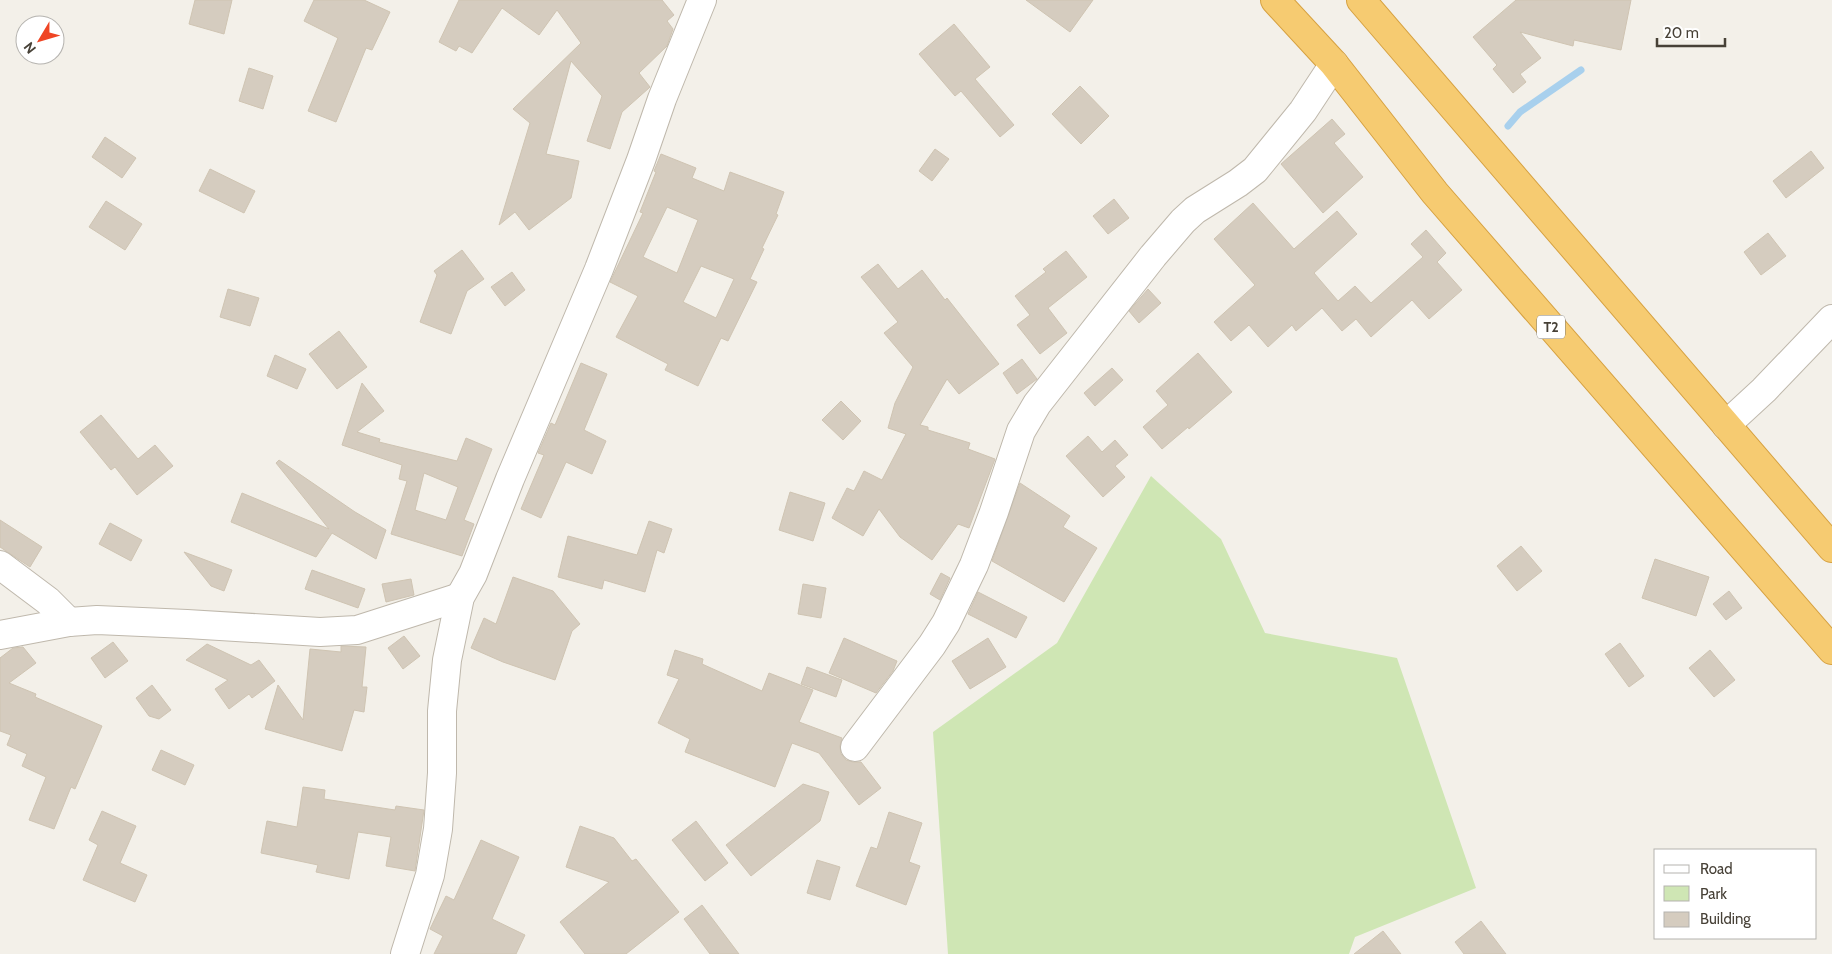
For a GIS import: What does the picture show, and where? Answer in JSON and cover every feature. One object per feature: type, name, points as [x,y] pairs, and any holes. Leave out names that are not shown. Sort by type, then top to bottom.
[{"type":"highway","name":"T2","points":[[1275,0],[1334,64],[1435,193],[1832,650]]},
{"type":"highway","points":[[1361,0],[1832,548]]},
{"type":"street","points":[[405,954],[430,875],[438,829],[442,773],[442,711],[447,660],[460,597],[473,574],[510,479],[599,269],[662,100],[702,0]]},
{"type":"street","points":[[855,747],[928,651],[946,623],[974,565],[1021,431],[1037,404],[1141,271],[1183,221],[1195,210],[1238,183],[1254,170],[1303,110],[1334,64]]},
{"type":"street","points":[[1726,425],[1764,390],[1832,319]]},
{"type":"street","points":[[0,565],[48,601],[68,622]]},
{"type":"street","points":[[0,635],[68,622],[96,620],[320,632],[357,630],[460,597]]},
{"type":"green space","points":[[1151,476],[1221,539],[1265,633],[1397,658],[1476,888],[1355,937],[1349,954],[948,954],[933,732],[1057,643]]},
{"type":"building","points":[[195,0],[232,0],[224,34],[189,24]]},
{"type":"building","points":[[314,0],[364,0],[390,12],[372,50],[366,48],[336,122],[308,111],[338,38],[304,21]]},
{"type":"building","points":[[459,0],[662,0],[674,15],[667,21],[673,29],[667,46],[639,73],[650,87],[622,112],[610,149],[587,141],[602,96],[571,61],[546,154],[579,161],[571,198],[529,230],[515,212],[499,225],[530,123],[513,109],[581,43],[557,10],[539,35],[502,8],[472,53],[459,46],[456,51],[439,42]]},
{"type":"building","points":[[1026,0],[1093,0],[1070,32]]},
{"type":"building","points":[[1516,0],[1631,0],[1621,50],[1574,40],[1573,46],[1520,32],[1541,58],[1520,74],[1526,82],[1513,93],[1493,69],[1497,65],[1473,37]]},
{"type":"building","points":[[954,24],[990,67],[975,79],[1014,125],[1000,137],[961,91],[955,96],[919,54]]},
{"type":"building","points":[[249,68],[273,76],[263,109],[239,101]]},
{"type":"building","points":[[1080,86],[1109,116],[1081,144],[1052,114]]},
{"type":"building","points":[[1332,119],[1345,134],[1334,143],[1363,177],[1323,213],[1281,164]]},
{"type":"building","points":[[105,137],[136,158],[122,178],[92,157]]},
{"type":"building","points":[[935,149],[949,159],[932,181],[919,171]]},
{"type":"building","points":[[1811,151],[1824,168],[1786,198],[1773,181]]},
{"type":"building","points":[[661,154],[696,168],[692,178],[724,191],[730,172],[784,192],[776,214],[778,215],[750,279],[757,282],[728,341],[721,338],[698,386],[665,370],[668,364],[616,337],[638,296],[610,282],[643,213],[640,212],[656,172],[654,171]],"holes":[[[667,207],[698,220],[677,273],[643,257]],[[701,266],[734,279],[716,318],[683,302]]]},
{"type":"building","points":[[210,169],[255,191],[244,213],[199,191]]},
{"type":"building","points":[[1114,199],[1129,218],[1108,234],[1093,216]]},
{"type":"building","points":[[106,201],[142,224],[125,250],[89,227]]},
{"type":"building","points":[[1253,203],[1294,249],[1337,211],[1357,234],[1314,273],[1338,301],[1355,286],[1371,303],[1423,257],[1411,244],[1426,230],[1446,253],[1437,262],[1462,290],[1429,319],[1412,300],[1371,337],[1356,319],[1342,331],[1322,308],[1296,331],[1292,325],[1268,347],[1249,325],[1231,341],[1214,322],[1255,285],[1214,239]]},
{"type":"building","points":[[1768,233],[1786,256],[1761,275],[1744,252]]},
{"type":"building","points":[[462,250],[484,279],[467,291],[451,334],[420,322],[437,275],[434,271]]},
{"type":"building","points":[[1066,251],[1087,277],[1048,308],[1067,333],[1040,354],[1017,325],[1030,315],[1015,296],[1046,272],[1043,269]]},
{"type":"building","points":[[878,264],[898,289],[922,270],[945,300],[947,298],[999,364],[959,394],[947,379],[920,425],[928,427],[928,430],[970,443],[968,449],[995,459],[969,528],[958,524],[932,560],[900,537],[879,509],[863,536],[832,518],[847,488],[854,491],[864,471],[882,480],[906,434],[888,428],[895,403],[913,367],[884,333],[898,322],[861,277]]},
{"type":"building","points":[[512,272],[525,290],[505,306],[491,287]]},
{"type":"building","points":[[228,289],[259,298],[250,326],[220,317]]},
{"type":"building","points":[[1148,289],[1161,303],[1139,323],[1129,311]]},
{"type":"building","points":[[339,331],[367,367],[337,389],[309,354]]},
{"type":"building","points":[[1198,353],[1232,392],[1189,429],[1188,427],[1162,449],[1143,427],[1168,405],[1156,391]]},
{"type":"building","points":[[275,355],[306,369],[297,389],[267,376]]},
{"type":"building","points":[[1022,359],[1037,379],[1017,394],[1003,373]]},
{"type":"building","points":[[581,363],[607,374],[584,430],[606,441],[592,474],[566,462],[541,518],[521,509],[544,455],[538,453],[551,423],[555,425]]},
{"type":"building","points":[[1112,368],[1123,380],[1095,406],[1084,393]]},
{"type":"building","points":[[362,383],[384,411],[357,432],[380,439],[379,442],[457,461],[466,438],[492,449],[464,520],[474,524],[462,556],[391,534],[407,481],[399,479],[402,465],[342,445]],"holes":[[[424,473],[458,487],[446,520],[415,510]]]},
{"type":"building","points":[[841,401],[861,421],[843,440],[822,420]]},
{"type":"building","points":[[101,415],[138,459],[155,445],[173,466],[137,495],[115,467],[111,470],[80,432]]},
{"type":"building","points":[[1088,436],[1102,452],[1115,440],[1128,455],[1115,466],[1125,477],[1103,497],[1066,456]]},
{"type":"building","points":[[279,460],[355,512],[386,530],[376,559],[332,533],[316,557],[231,522],[242,493],[329,529],[276,463]]},
{"type":"building","points":[[1020,483],[1070,516],[1063,527],[1097,548],[1064,602],[992,561]]},
{"type":"building","points":[[790,492],[825,503],[813,541],[779,530]]},
{"type":"building","points":[[0,520],[42,547],[30,567],[0,547]]},
{"type":"building","points":[[649,521],[672,529],[664,553],[657,550],[645,592],[604,580],[602,589],[558,577],[568,536],[637,555]]},
{"type":"building","points":[[110,523],[142,540],[131,561],[99,544]]},
{"type":"building","points":[[1521,546],[1542,571],[1517,591],[1497,566]]},
{"type":"building","points":[[184,552],[232,570],[224,591],[211,586]]},
{"type":"building","points":[[1655,559],[1709,577],[1696,616],[1642,598]]},
{"type":"building","points":[[312,570],[365,589],[358,608],[305,589]]},
{"type":"building","points":[[941,573],[950,578],[940,600],[930,594]]},
{"type":"building","points":[[513,577],[553,591],[580,624],[572,631],[555,680],[503,662],[471,648],[484,618],[496,624]]},
{"type":"building","points":[[411,579],[414,595],[386,602],[382,584]]},
{"type":"building","points":[[803,584],[826,588],[821,618],[798,614]]},
{"type":"building","points":[[1729,591],[1742,608],[1726,620],[1713,604]]},
{"type":"building","points":[[978,592],[1027,617],[1016,638],[968,614]]},
{"type":"building","points":[[404,636],[420,656],[403,669],[388,648]]},
{"type":"building","points":[[844,638],[897,661],[893,671],[876,693],[829,673]]},
{"type":"building","points":[[988,638],[1006,667],[970,689],[952,661]]},
{"type":"building","points":[[113,642],[128,661],[105,678],[91,658]]},
{"type":"building","points":[[1620,643],[1644,676],[1629,687],[1605,654]]},
{"type":"building","points":[[207,644],[251,665],[259,660],[275,681],[252,698],[249,694],[229,709],[215,689],[228,680],[186,660]]},
{"type":"building","points":[[341,646],[366,647],[362,687],[367,687],[364,712],[354,710],[342,751],[265,729],[278,685],[303,720],[310,649],[341,652]]},
{"type":"building","points":[[23,647],[36,663],[9,683],[36,694],[35,697],[102,726],[75,789],[71,787],[54,829],[29,820],[46,777],[22,766],[27,754],[7,745],[11,735],[0,731],[0,658],[13,648]]},
{"type":"building","points":[[675,650],[703,659],[702,664],[762,691],[769,673],[813,690],[799,722],[842,738],[841,754],[846,760],[861,762],[881,788],[859,805],[819,753],[792,743],[775,787],[685,752],[690,739],[658,723],[679,679],[667,675]]},
{"type":"building","points":[[1710,650],[1735,680],[1714,697],[1689,668]]},
{"type":"building","points":[[807,667],[842,680],[836,697],[801,684]]},
{"type":"building","points":[[152,685],[171,710],[159,719],[149,716],[136,698]]},
{"type":"building","points":[[161,750],[194,765],[185,785],[152,770]]},
{"type":"building","points":[[803,784],[829,792],[820,821],[751,876],[726,845]]},
{"type":"building","points":[[303,787],[325,790],[324,799],[395,810],[396,806],[424,810],[415,871],[386,866],[391,837],[358,832],[349,879],[316,872],[318,865],[261,853],[267,821],[297,827]]},
{"type":"building","points":[[102,811],[136,826],[120,863],[147,875],[135,902],[83,880],[98,845],[89,840]]},
{"type":"building","points":[[889,812],[922,823],[909,862],[920,866],[906,905],[856,886],[871,847],[877,849]]},
{"type":"building","points":[[696,821],[728,863],[705,881],[672,840]]},
{"type":"building","points":[[580,826],[614,838],[632,861],[636,859],[679,912],[626,954],[585,954],[560,922],[609,882],[566,867]]},
{"type":"building","points":[[481,840],[519,857],[492,919],[525,935],[516,954],[434,954],[443,936],[430,929],[446,896],[454,900]]},
{"type":"building","points":[[817,860],[840,867],[830,900],[807,893]]},
{"type":"building","points":[[702,905],[739,954],[710,954],[684,919]]},
{"type":"building","points":[[1481,921],[1506,954],[1464,954],[1455,942]]},
{"type":"building","points":[[1383,931],[1401,954],[1354,954]]},
{"type":"waterway","points":[[1508,126],[1520,112],[1581,70]]}]
